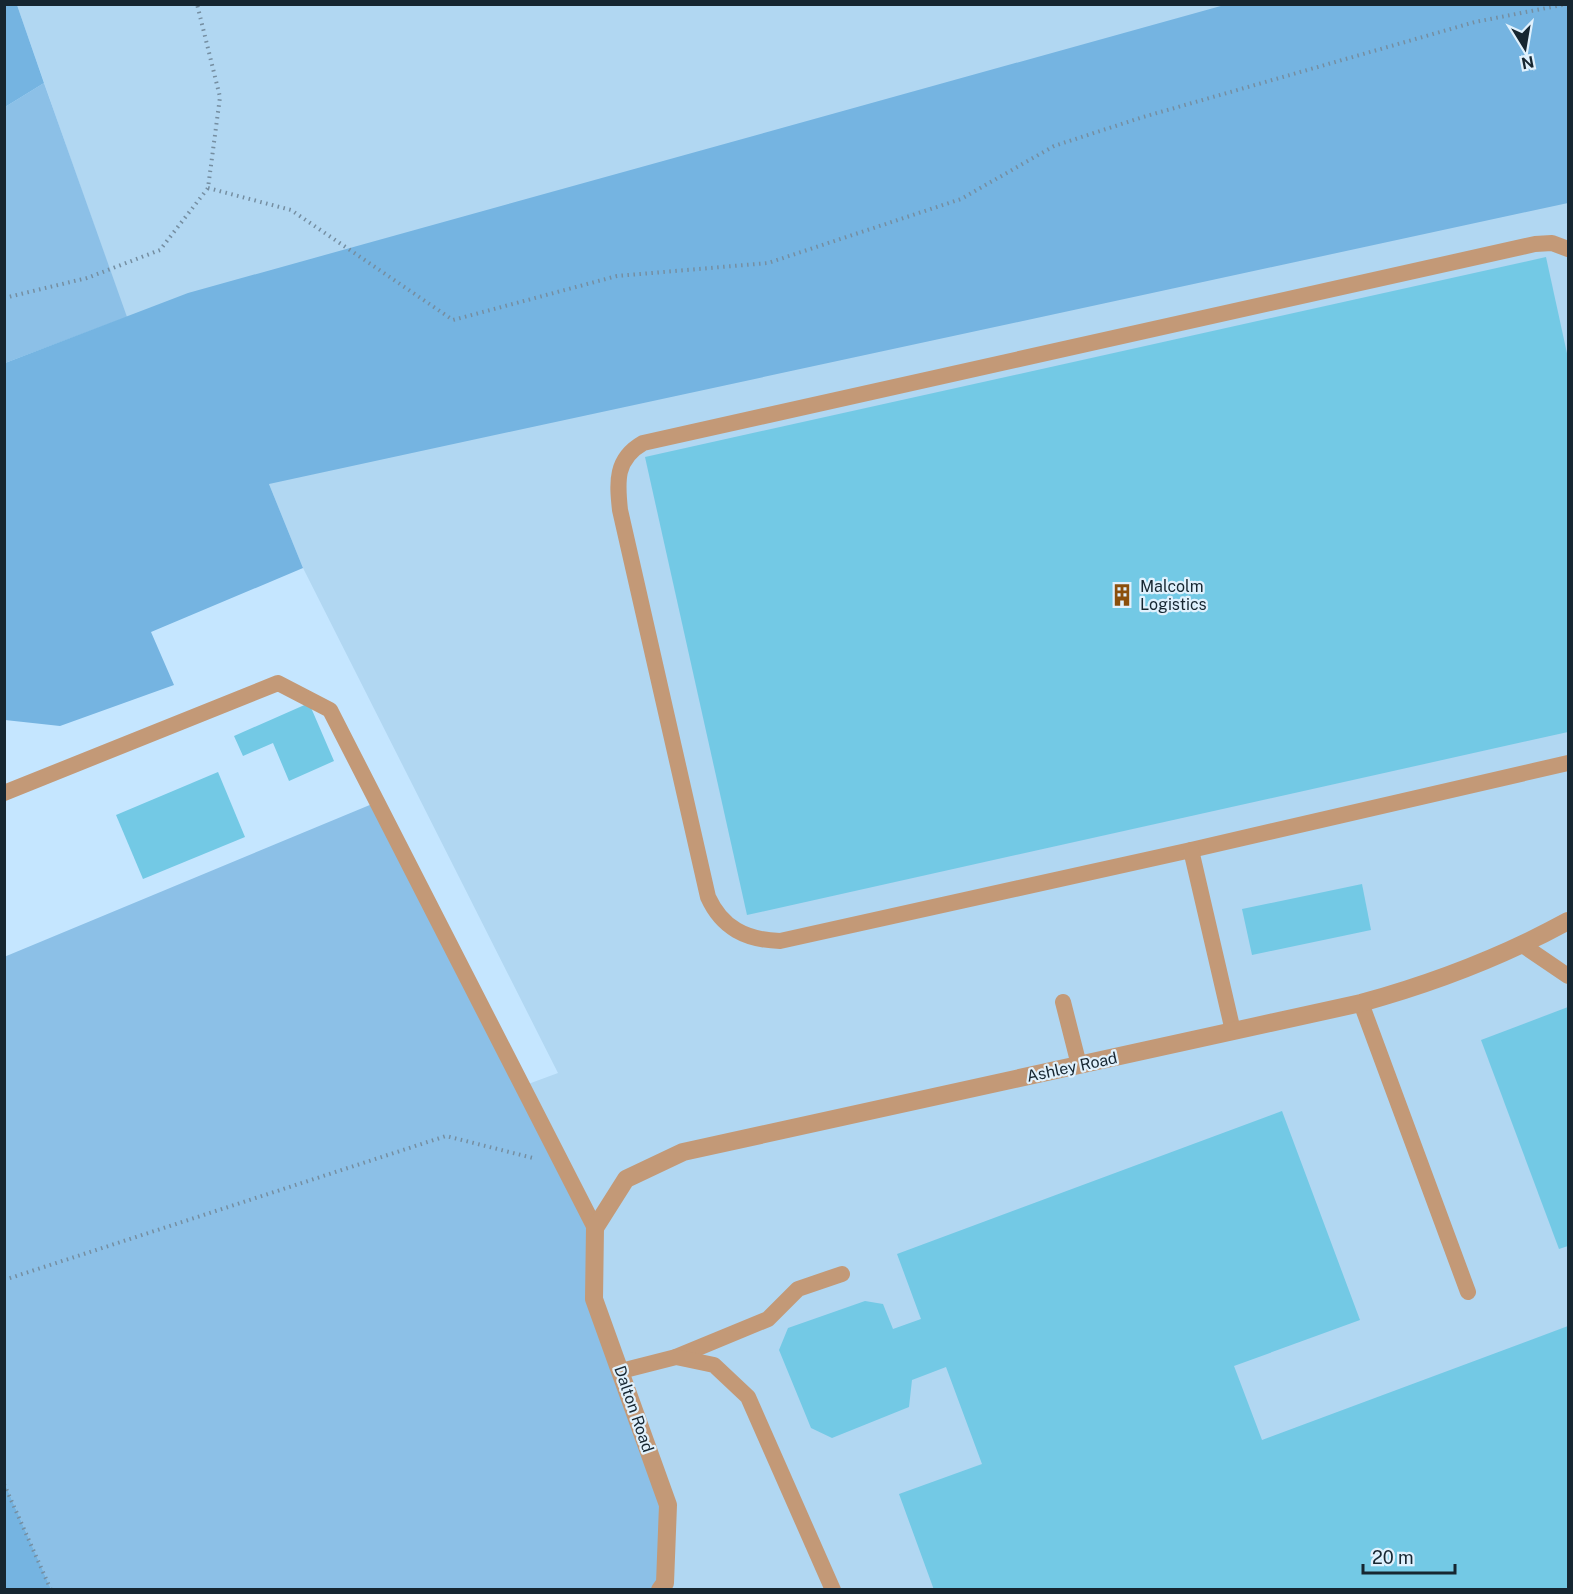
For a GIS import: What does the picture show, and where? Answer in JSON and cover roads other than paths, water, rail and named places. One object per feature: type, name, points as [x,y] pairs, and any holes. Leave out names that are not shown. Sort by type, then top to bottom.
[{"type":"street","name":"Ashley Road","points":[[596,1228],[626,1179],[683,1152],[1361,1003],[1426,985],[1524,945],[1569,921]]},
{"type":"street","name":"Dalton Road","points":[[596,1228],[594,1299],[668,1505],[664,1583],[660,1590]]},
{"type":"lane","points":[[1569,249],[1552,243],[1535,244],[643,443],[632,450],[622,462],[617,489],[708,897],[713,908],[731,928],[750,937],[780,941],[1569,764]]},
{"type":"lane","points":[[4,793],[279,683],[330,710],[596,1228]]},
{"type":"lane","points":[[1191,850],[1233,1031]]},
{"type":"lane","points":[[1524,945],[1569,976]]},
{"type":"lane","points":[[1063,1002],[1078,1065]]},
{"type":"lane","points":[[1361,1003],[1468,1292]]},
{"type":"lane","points":[[621,1371],[676,1357],[768,1319],[798,1289],[842,1274]]},
{"type":"lane","points":[[676,1357],[714,1365],[748,1397],[833,1590]]},
{"type":"place","name":"Malcolm Logistics","points":[[1122,595]]}]
